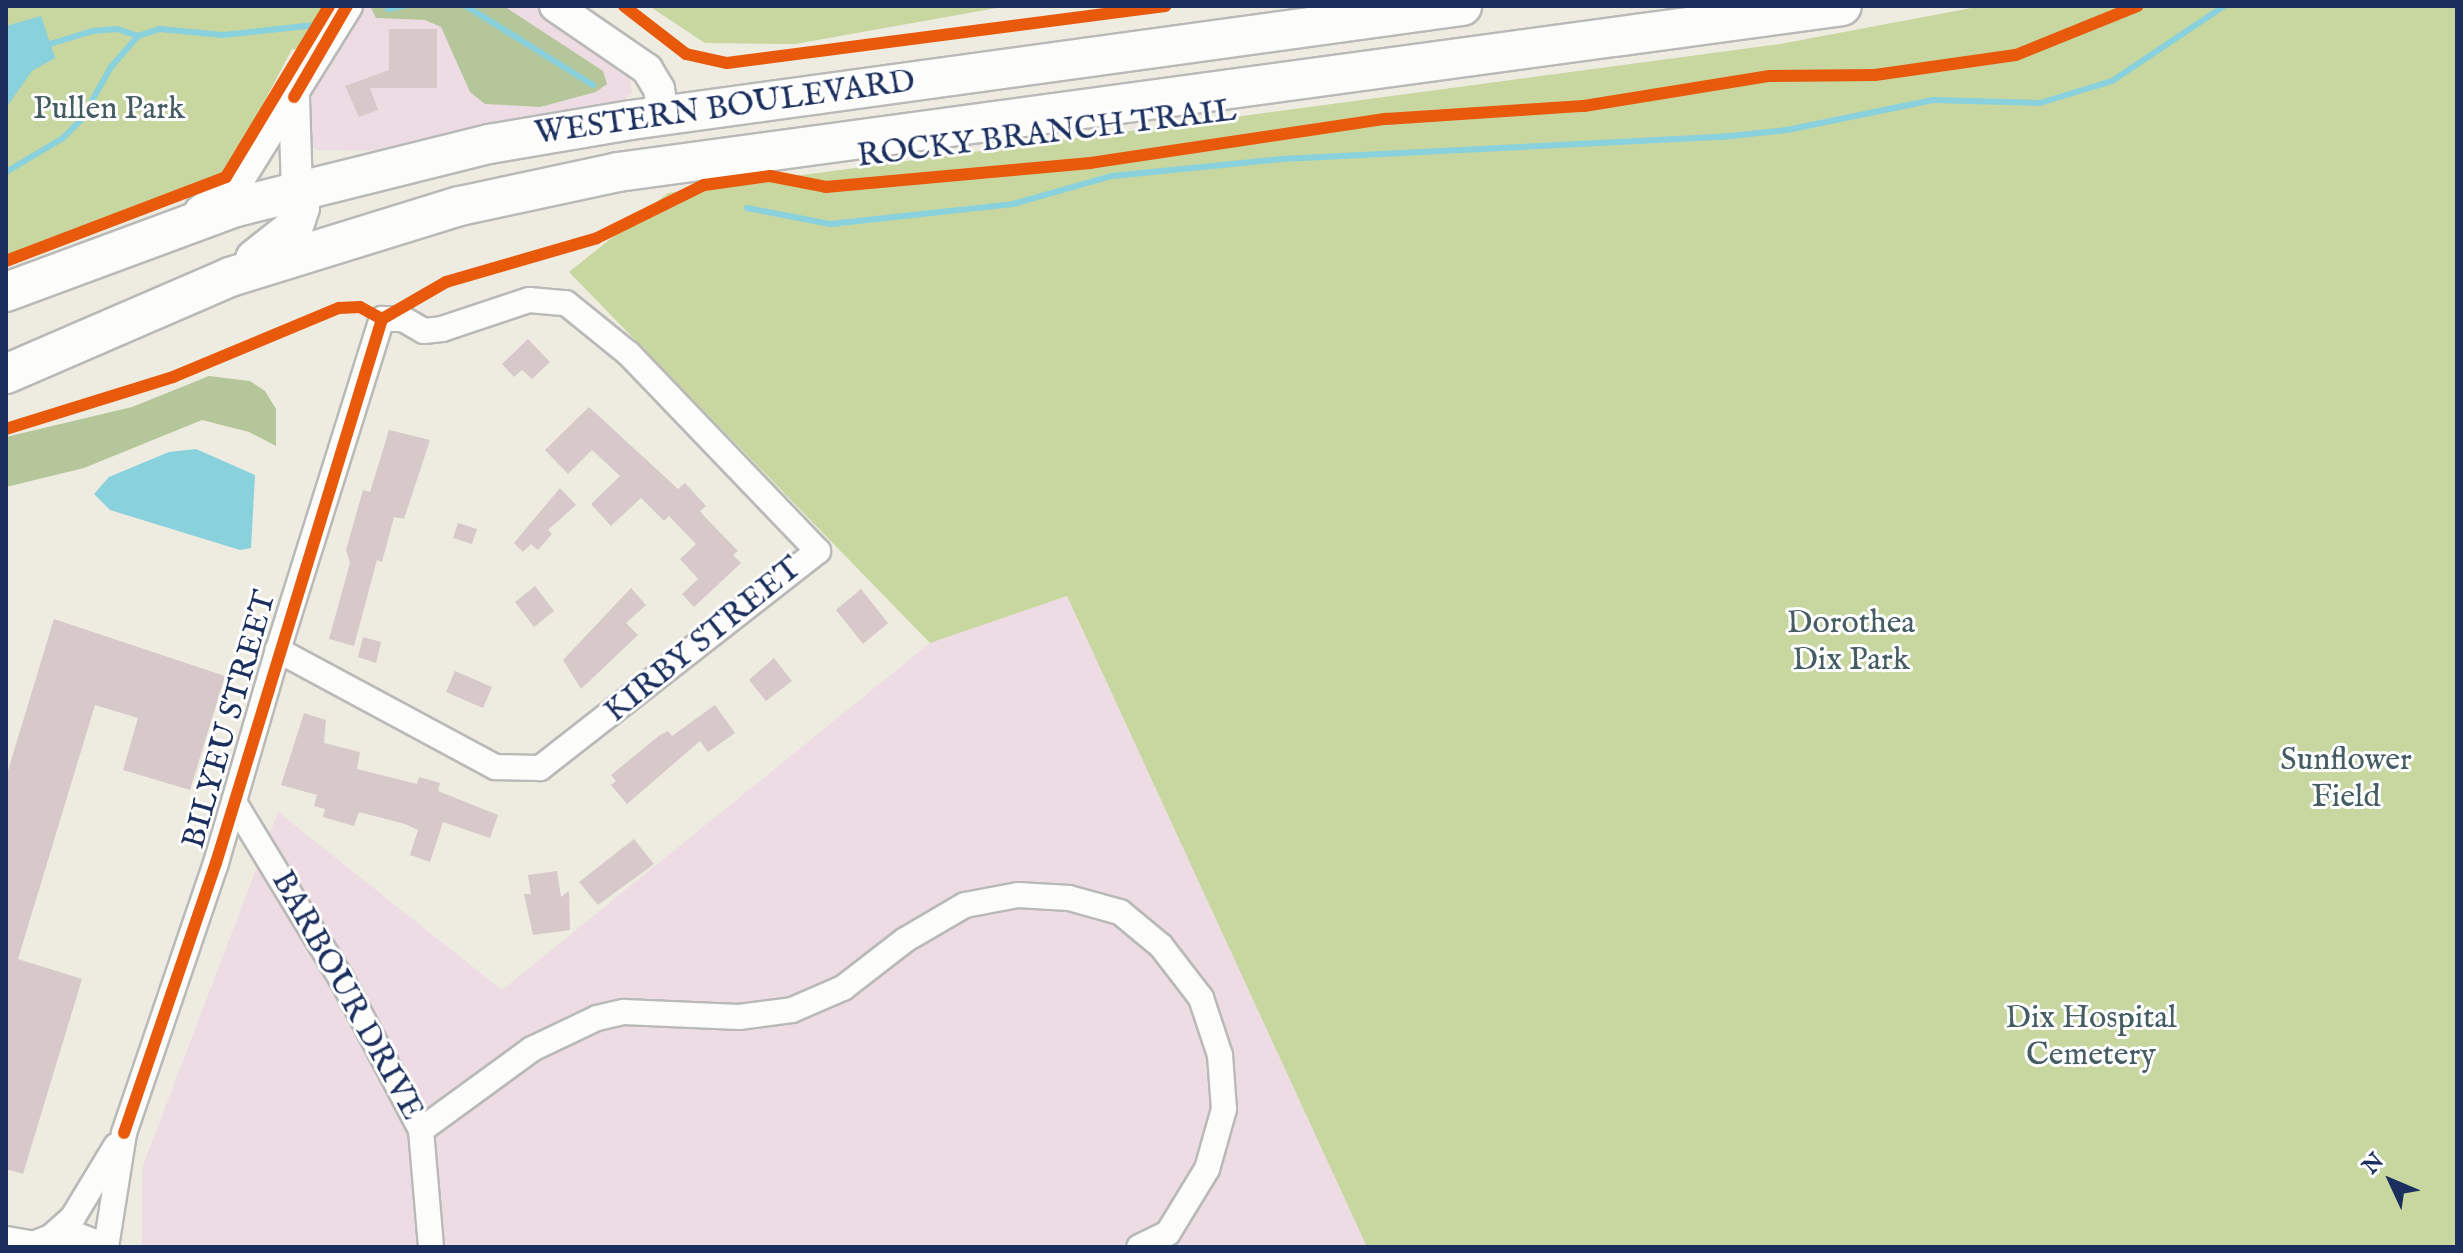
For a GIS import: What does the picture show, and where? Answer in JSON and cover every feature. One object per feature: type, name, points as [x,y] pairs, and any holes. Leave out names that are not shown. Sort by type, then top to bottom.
[{"type":"main road","name":"WESTERN BOULEVARD","points":[[6,292],[159,233],[297,189],[489,144],[663,115],[1462,6]]},
{"type":"main road","name":"WESTERN BOULEVARD","points":[[6,374],[230,277],[460,206],[671,163],[1201,96],[1842,6]]},
{"type":"main road","points":[[663,115],[671,163]]},
{"type":"main road","points":[[230,277],[293,229],[300,207],[297,189]]},
{"type":"street","points":[[159,233],[225,196],[294,97],[347,6]]},
{"type":"street","points":[[555,6],[647,69],[659,89],[663,115]]},
{"type":"street","points":[[294,97],[297,189]]},
{"type":"street","name":"KIRBY STREET","points":[[278,650],[495,767],[540,768],[818,551],[629,354],[566,303],[529,300],[433,330],[403,319],[382,319]]},
{"type":"street","name":"BILYEU STREET","points":[[103,1247],[124,1133],[235,804],[278,650],[382,319]]},
{"type":"street","name":"BARBOUR DRIVE","points":[[235,804],[341,978],[421,1130],[430,1236]]},
{"type":"street","points":[[421,1130],[532,1049],[597,1018],[624,1012],[739,1017],[792,1010],[843,988],[935,919],[965,905],[1018,895],[1069,898],[1120,912],[1161,946],[1201,998],[1220,1055],[1224,1109],[1207,1169],[1168,1233],[1139,1247]]},
{"type":"street","name":"BILYEU STREET","points":[[40,1244],[73,1217],[124,1133]]},
{"type":"street","points":[[6,1242],[40,1244],[81,1236],[103,1247]]},
{"type":"street","points":[[413,1247],[430,1236]]},
{"type":"shaded area","points":[[363,6],[534,6],[629,72],[632,93],[618,104],[397,151],[317,150],[309,145],[303,111]]},
{"type":"shaded area","points":[[1067,596],[1367,1247],[142,1247],[142,1168],[278,812],[502,990],[930,643]]},
{"type":"green space","name":"Pullen Park","points":[[6,6],[325,6],[308,37],[298,50],[292,49],[227,172],[6,256]]},
{"type":"green space","points":[[370,6],[504,6],[603,71],[607,84],[596,92],[540,107],[485,104],[470,92],[441,27],[425,20],[376,18]]},
{"type":"green space","points":[[649,6],[1008,6],[795,44],[705,43]]},
{"type":"green space","name":"Dorothea Dix Park","points":[[1982,6],[2457,6],[2457,1247],[1367,1247],[1067,596],[930,643],[569,272],[668,193],[1780,44]]},
{"type":"green space","points":[[209,376],[250,381],[265,391],[276,409],[276,446],[249,432],[202,420],[84,468],[6,487],[6,437],[132,407]]},
{"type":"water","points":[[41,16],[55,58],[32,71],[6,108],[6,26]]},
{"type":"water","points":[[196,449],[255,475],[251,548],[240,550],[110,510],[94,494],[109,477],[169,452]]},
{"type":"building","points":[[389,29],[437,29],[437,88],[370,88],[378,110],[359,117],[345,86],[389,70]]},
{"type":"building","points":[[528,339],[550,362],[532,379],[522,370],[514,377],[502,364]]},
{"type":"building","points":[[589,407],[678,489],[685,483],[706,506],[700,511],[738,551],[733,555],[741,563],[694,607],[682,594],[698,579],[680,559],[696,544],[669,516],[664,521],[641,498],[611,526],[591,504],[620,476],[592,450],[568,474],[545,450]]},
{"type":"building","points":[[389,430],[430,440],[404,519],[394,517],[382,562],[377,560],[354,646],[329,639],[350,563],[346,550],[363,490],[370,492]]},
{"type":"building","points":[[560,488],[576,505],[548,530],[552,534],[538,550],[531,544],[523,552],[514,543]]},
{"type":"building","points":[[458,523],[477,529],[472,544],[453,538]]},
{"type":"building","points":[[535,586],[554,611],[534,627],[515,602]]},
{"type":"building","points":[[631,588],[646,605],[626,623],[638,635],[581,689],[563,660]]},
{"type":"building","points":[[861,589],[888,623],[863,644],[836,610]]},
{"type":"building","points":[[54,619],[225,676],[190,790],[123,770],[138,718],[95,705],[18,959],[82,979],[23,1174],[6,1169],[6,777]]},
{"type":"building","points":[[363,637],[381,642],[376,663],[358,657]]},
{"type":"building","points":[[774,658],[792,681],[766,701],[749,680]]},
{"type":"building","points":[[455,671],[492,687],[483,708],[446,692]]},
{"type":"building","points":[[715,705],[735,733],[708,752],[700,741],[627,804],[611,785],[616,781],[611,775],[660,735],[668,731],[672,736]]},
{"type":"building","points":[[304,713],[326,720],[324,743],[360,752],[357,769],[417,784],[419,777],[440,783],[438,791],[498,815],[490,838],[443,822],[430,862],[410,855],[418,830],[405,824],[359,812],[354,826],[323,817],[325,809],[314,806],[317,795],[281,785]]},
{"type":"building","points":[[634,839],[654,864],[598,905],[579,882]]},
{"type":"building","points":[[557,871],[561,897],[569,891],[570,930],[533,935],[524,894],[531,894],[528,875]]},
{"type":"waterway","points":[[388,9],[403,6]]},
{"type":"waterway","points":[[466,6],[593,85]]},
{"type":"waterway","points":[[747,208],[830,224],[1013,204],[1112,176],[1282,159],[1721,137],[1787,130],[1933,100],[2040,103],[2112,81],[2224,6]]},
{"type":"waterway","points":[[6,172],[63,138],[81,120],[111,67],[138,36],[160,29],[223,35],[315,25]]},
{"type":"waterway","points":[[50,44],[93,31],[117,29],[138,36]]},
{"type":"cycle path","points":[[6,261],[226,177],[329,6]]},
{"type":"cycle path","points":[[294,97],[347,6]]},
{"type":"cycle path","points":[[624,6],[686,54],[727,63],[1165,6]]},
{"type":"cycle path","name":"ROCKY BRANCH TRAIL","points":[[382,319],[446,282],[597,238],[704,185],[770,176],[826,187],[1090,163],[1386,119],[1584,106],[1770,76],[1875,75],[2016,55],[2137,6]]},
{"type":"cycle path","points":[[6,429],[173,377],[339,308],[360,307],[382,319]]},
{"type":"cycle path","points":[[124,1133],[216,863],[382,319]]},
{"type":"park label","name":"Sunflower Field","points":[[2346,780]]},
{"type":"park label","name":"Dix Hospital Cemetery","points":[[2091,1038]]}]
